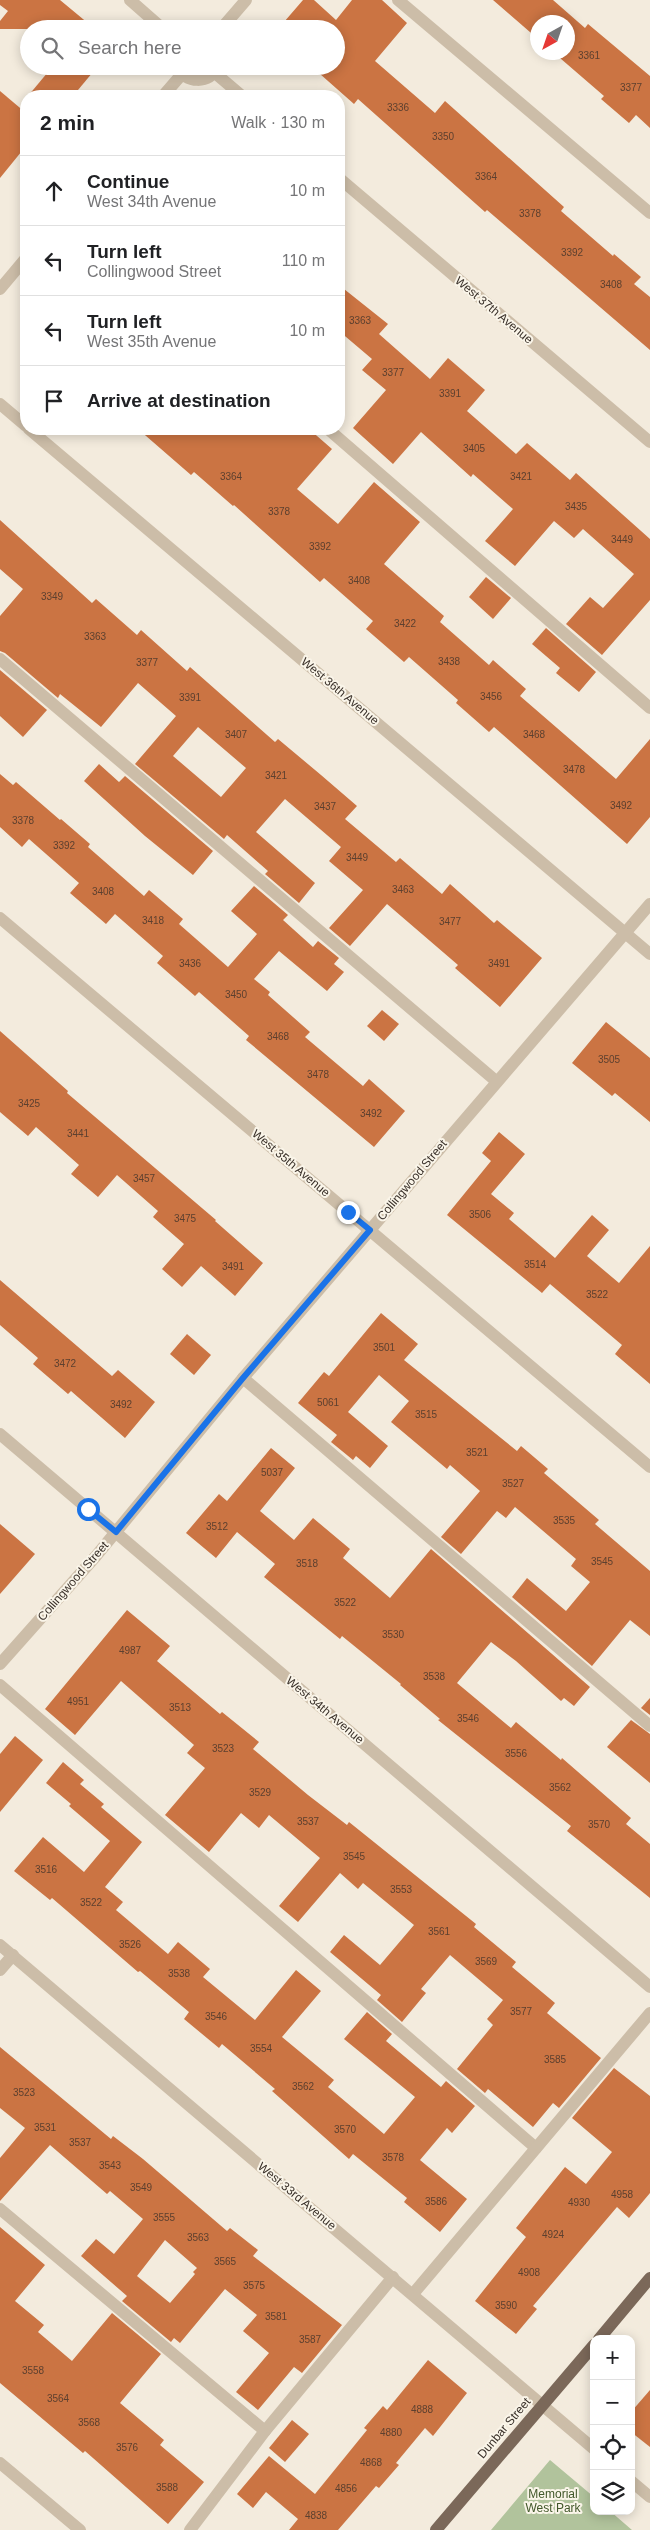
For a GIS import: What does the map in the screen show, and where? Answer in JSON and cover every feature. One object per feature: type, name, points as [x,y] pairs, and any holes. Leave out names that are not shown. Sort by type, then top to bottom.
[{"type":"main road","points":[[602,2335],[650,2278]]},
{"type":"main road","name":"Dunbar Street","points":[[436,2530],[590,2350]]},
{"type":"street","points":[[130,0],[153,20]]},
{"type":"street","points":[[229,20],[246,0]]},
{"type":"street","points":[[398,0],[650,213]]},
{"type":"street","points":[[167,90],[176,75]]},
{"type":"street","points":[[185,75],[190,79],[199,80],[208,75]]},
{"type":"street","points":[[222,75],[236,90]]},
{"type":"street","name":"West 37th Avenue","points":[[345,183],[650,442]]},
{"type":"street","points":[[0,289],[20,265]]},
{"type":"street","points":[[0,404],[20,421]]},
{"type":"street","name":"West 36th Avenue","points":[[36,435],[650,954]]},
{"type":"street","points":[[335,435],[650,708]]},
{"type":"street","points":[[0,659],[496,1081]]},
{"type":"street","name":"Collingwood Street","points":[[0,1664],[116,1532],[243,1378],[496,1081],[650,904]]},
{"type":"street","name":"West 35th Avenue","points":[[0,918],[650,1467]]},
{"type":"street","points":[[243,1378],[650,1726]]},
{"type":"street","name":"West 34th Avenue","points":[[0,1434],[650,1987]]},
{"type":"street","points":[[0,1685],[536,2148]]},
{"type":"street","name":"West 33rd Avenue","points":[[0,1944],[590,2446]]},
{"type":"street","points":[[0,1970],[13,1955]]},
{"type":"street","points":[[413,2294],[650,2012]]},
{"type":"street","points":[[0,2209],[265,2431]]},
{"type":"street","points":[[190,2530],[265,2431],[393,2277]]},
{"type":"street","points":[[0,2463],[80,2530]]},
{"type":"street","points":[[635,2484],[650,2497]]},
{"type":"green space","name":"Memorial West Park","points":[[550,2460],[590,2494],[590,2515],[615,2515],[632,2530],[491,2530]]},
{"type":"building","points":[[0,0],[60,0],[84,20],[20,20],[20,29],[0,29],[0,21],[8,11],[0,5]]},
{"type":"building","points":[[303,0],[314,0],[336,20],[286,20]]},
{"type":"building","points":[[352,0],[382,0],[407,23],[375,61],[435,113],[445,101],[564,207],[561,211],[613,256],[614,254],[641,277],[634,284],[650,297],[650,350],[487,210],[485,212],[358,99],[354,104],[345,96],[345,90],[338,90],[321,75],[345,75],[345,20],[336,20]]},
{"type":"building","points":[[493,0],[553,0],[570,15],[530,15],[530,32]]},
{"type":"building","points":[[575,19],[585,28],[588,24],[650,76],[650,128],[636,115],[629,123],[601,99],[604,96],[562,60],[575,60]]},
{"type":"building","points":[[46,75],[90,75],[78,90],[33,90]]},
{"type":"building","points":[[0,91],[20,108],[20,153],[0,178]]},
{"type":"building","points":[[345,290],[388,324],[379,334],[430,379],[448,358],[485,390],[467,411],[516,454],[527,443],[570,480],[576,473],[650,539],[650,600],[602,655],[566,624],[590,597],[603,608],[634,574],[583,529],[574,538],[554,521],[515,566],[485,541],[513,509],[473,474],[471,477],[421,432],[393,464],[353,428],[386,390],[362,370],[372,359],[345,336]]},
{"type":"building","points":[[145,435],[316,435],[332,449],[297,489],[338,524],[374,482],[420,522],[384,564],[444,616],[440,622],[489,665],[493,660],[526,689],[520,696],[616,779],[650,739],[650,817],[627,844],[494,727],[489,732],[456,703],[458,700],[409,657],[404,662],[366,629],[373,621],[324,578],[320,582],[234,505],[194,472],[191,475]]},
{"type":"building","points":[[0,520],[92,603],[96,599],[137,635],[141,630],[187,671],[190,667],[275,742],[278,739],[357,806],[345,819],[396,862],[400,858],[442,894],[450,884],[494,923],[497,920],[542,958],[500,1007],[455,968],[458,965],[387,904],[350,946],[329,928],[363,890],[329,861],[341,847],[285,799],[256,832],[315,883],[299,903],[265,874],[268,871],[227,835],[224,839],[135,764],[176,716],[138,683],[101,727],[60,694],[58,698],[5,653],[0,651],[0,616],[23,589],[0,569]],"holes":[[[198,727],[246,768],[221,797],[173,756]]]},
{"type":"building","points":[[486,577],[511,598],[493,619],[469,597]]},
{"type":"building","points":[[546,628],[596,672],[579,692],[556,673],[560,668],[532,644]]},
{"type":"building","points":[[0,670],[47,710],[23,737],[0,716]]},
{"type":"building","points":[[99,764],[119,782],[125,776],[213,851],[193,875],[145,836],[84,781]]},
{"type":"building","points":[[0,774],[13,785],[16,782],[61,819],[90,844],[88,847],[144,896],[149,890],[183,919],[179,924],[228,967],[257,934],[231,911],[254,886],[288,915],[283,920],[313,947],[318,941],[339,958],[334,964],[344,972],[327,991],[279,951],[254,979],[270,992],[268,995],[310,1032],[305,1037],[363,1086],[369,1079],[405,1111],[374,1147],[246,1040],[249,1036],[199,992],[195,996],[157,963],[163,956],[115,914],[106,924],[70,893],[79,883],[29,839],[22,847],[0,827]]},
{"type":"building","points":[[382,1010],[399,1024],[384,1041],[367,1026]]},
{"type":"building","points":[[606,1022],[650,1058],[650,1122],[615,1093],[612,1096],[572,1063]]},
{"type":"building","points":[[0,1031],[68,1091],[67,1093],[216,1220],[263,1263],[235,1296],[201,1266],[182,1287],[162,1269],[184,1244],[153,1217],[158,1211],[117,1175],[98,1197],[71,1174],[79,1165],[36,1127],[28,1136],[0,1112]]},
{"type":"building","points":[[499,1132],[525,1154],[491,1194],[514,1213],[509,1219],[555,1258],[592,1215],[609,1230],[587,1256],[619,1283],[650,1246],[650,1384],[615,1354],[622,1345],[550,1284],[542,1293],[447,1215],[491,1161],[482,1153]]},
{"type":"building","points":[[0,1280],[112,1376],[118,1370],[155,1402],[125,1438],[71,1391],[68,1394],[33,1364],[38,1358],[0,1325]]},
{"type":"building","points":[[381,1313],[418,1344],[404,1360],[517,1451],[521,1446],[548,1469],[544,1473],[599,1520],[595,1524],[650,1571],[650,1636],[630,1620],[592,1666],[512,1597],[527,1578],[566,1611],[590,1582],[571,1566],[576,1559],[515,1507],[506,1518],[497,1511],[461,1554],[441,1537],[480,1491],[450,1465],[447,1469],[391,1422],[409,1401],[379,1375],[348,1412],[388,1446],[370,1468],[356,1456],[353,1460],[331,1442],[337,1435],[298,1403],[324,1372],[329,1376]]},
{"type":"building","points":[[187,1334],[211,1355],[194,1375],[170,1354]]},
{"type":"building","points":[[271,1448],[295,1468],[260,1511],[294,1540],[313,1518],[350,1549],[343,1558],[390,1598],[431,1549],[590,1687],[574,1706],[564,1698],[561,1701],[516,1661],[491,1642],[457,1683],[511,1728],[516,1722],[561,1760],[562,1758],[631,1818],[626,1824],[650,1844],[650,1898],[567,1831],[571,1826],[438,1720],[440,1719],[401,1684],[342,1636],[340,1639],[264,1577],[275,1564],[237,1532],[216,1558],[186,1533],[219,1494],[227,1501]]},
{"type":"building","points":[[0,1524],[35,1554],[0,1594]]},
{"type":"building","points":[[127,1610],[170,1646],[157,1661],[220,1714],[222,1712],[259,1742],[253,1749],[308,1795],[347,1825],[349,1822],[476,1924],[474,1927],[516,1962],[512,1967],[555,2003],[547,2013],[601,2058],[559,2108],[553,2103],[533,2127],[488,2089],[485,2093],[457,2069],[493,2025],[487,2019],[503,2000],[450,1955],[421,1989],[426,1993],[402,2022],[377,2000],[381,1995],[330,1952],[344,1935],[380,1965],[414,1925],[363,1883],[358,1889],[340,1873],[298,1922],[279,1906],[320,1858],[269,1815],[259,1828],[241,1813],[209,1852],[165,1815],[205,1768],[187,1753],[194,1745],[121,1681],[75,1735],[45,1709]]},
{"type":"building","points":[[650,1698],[650,1715],[641,1708]]},
{"type":"building","points":[[631,1720],[650,1734],[650,1783],[607,1747]]},
{"type":"building","points":[[15,1736],[43,1760],[0,1812],[0,1754]]},
{"type":"building","points":[[63,1762],[84,1780],[80,1784],[104,1804],[101,1807],[142,1842],[105,1887],[123,1902],[116,1910],[168,1954],[178,1942],[210,1969],[203,1977],[255,2020],[296,1970],[321,1991],[282,2037],[334,2080],[328,2087],[384,2134],[415,2097],[344,2039],[367,2012],[392,2034],[386,2041],[441,2087],[446,2081],[475,2106],[452,2133],[447,2128],[420,2160],[467,2199],[440,2232],[404,2202],[407,2198],[353,2154],[349,2159],[272,2091],[275,2089],[222,2044],[219,2048],[184,2019],[189,2012],[140,1971],[138,1972],[52,1898],[50,1900],[14,1871],[43,1837],[84,1872],[110,1841],[69,1806],[71,1804],[46,1783]]},
{"type":"building","points":[[0,2047],[111,2139],[113,2136],[143,2159],[227,2231],[230,2228],[258,2250],[253,2256],[342,2325],[302,2373],[294,2367],[258,2410],[236,2392],[269,2353],[243,2331],[257,2315],[225,2289],[180,2343],[174,2338],[171,2342],[122,2301],[127,2296],[81,2256],[96,2239],[114,2254],[143,2219],[110,2191],[107,2194],[50,2145],[0,2201],[0,2158],[25,2128],[0,2108]],"holes":[[[165,2240],[197,2268],[193,2272],[195,2274],[170,2303],[137,2276]]]},
{"type":"building","points":[[614,2068],[650,2096],[650,2193],[629,2218],[617,2207],[533,2306],[537,2309],[516,2334],[475,2301],[526,2237],[516,2228],[565,2167],[586,2184],[612,2152],[572,2118]]},
{"type":"building","points":[[0,2227],[45,2265],[15,2301],[44,2325],[38,2332],[72,2361],[112,2313],[161,2354],[120,2403],[164,2440],[160,2445],[204,2482],[168,2524],[85,2451],[83,2453],[0,2383]]},
{"type":"building","points":[[428,2360],[467,2393],[433,2436],[425,2428],[396,2463],[399,2465],[379,2488],[376,2486],[338,2530],[289,2530],[298,2519],[266,2492],[253,2508],[237,2494],[269,2456],[315,2494],[367,2430],[364,2428],[383,2406],[387,2410]]},
{"type":"building","points":[[650,2390],[650,2447],[635,2435],[635,2407]]},
{"type":"building","points":[[292,2420],[309,2434],[285,2462],[269,2448]]},
{"type":"route","points":[[88,1509],[116,1532],[243,1378],[370,1230],[348,1212]]}]
